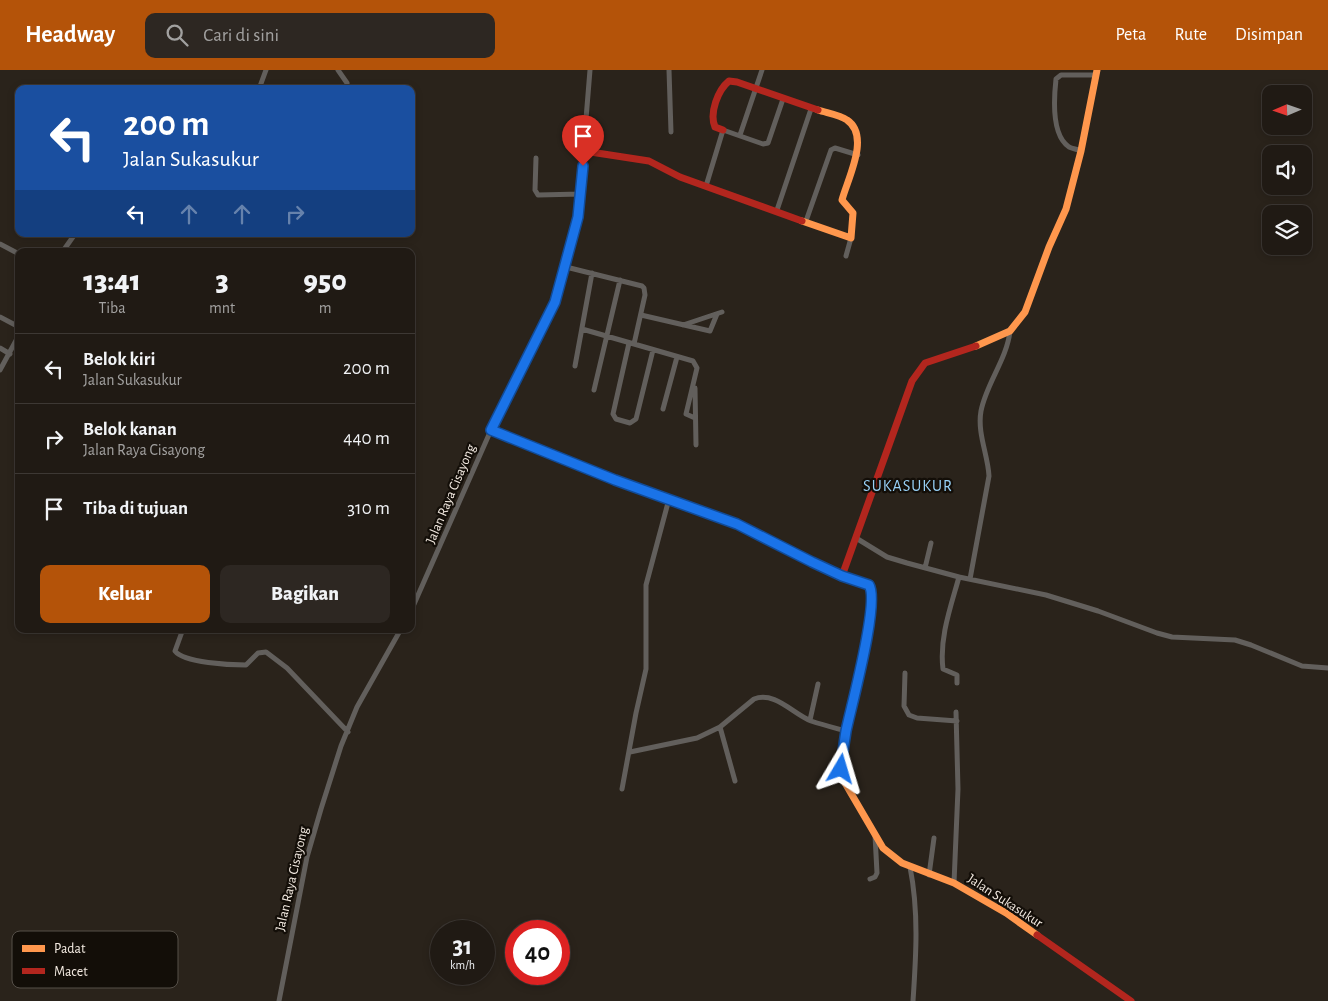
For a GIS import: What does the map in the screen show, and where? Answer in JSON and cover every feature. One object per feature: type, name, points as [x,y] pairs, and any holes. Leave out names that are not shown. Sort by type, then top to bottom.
[{"type":"street","points":[[260,85],[266,70]]},
{"type":"street","points":[[338,70],[347,83]]},
{"type":"street","name":"Jalan Raya Cisayong","points":[[415,602],[491,430],[555,302],[578,217],[590,70]]},
{"type":"street","points":[[670,70],[671,132]]},
{"type":"street","points":[[740,135],[762,70]]},
{"type":"street","points":[[970,579],[989,476],[988,460],[980,426],[981,411],[1004,353],[1010,331],[1025,312],[1032,298],[1049,247],[1066,208],[1081,151],[1096,72],[1061,75],[1056,79],[1054,111],[1057,124],[1064,140],[1069,146],[1081,151]]},
{"type":"street","points":[[784,99],[768,144],[762,144],[715,127],[712,122],[724,83],[729,81],[737,82],[848,120],[855,131],[858,155],[842,200],[853,213],[851,238],[846,256]]},
{"type":"street","points":[[777,210],[812,109]]},
{"type":"street","points":[[706,186],[723,130]]},
{"type":"street","points":[[806,221],[831,150],[836,148],[858,155]]},
{"type":"street","points":[[584,151],[649,161],[680,177],[777,210],[851,238]]},
{"type":"street","points":[[536,158],[535,190],[538,194],[581,194]]},
{"type":"street","points":[[65,248],[73,237]]},
{"type":"street","points":[[0,244],[15,252]]},
{"type":"street","points":[[566,267],[644,288],[641,315],[613,414],[616,419],[630,424],[636,419],[653,350]]},
{"type":"street","points":[[575,366],[592,273]]},
{"type":"street","points":[[594,390],[620,280]]},
{"type":"street","points":[[641,315],[683,326],[710,331],[719,313],[683,326]]},
{"type":"street","points":[[0,317],[15,324]]},
{"type":"street","points":[[582,329],[696,363],[697,368],[686,414],[695,418]]},
{"type":"street","points":[[842,576],[903,402],[919,369],[925,363],[983,344],[1010,331]]},
{"type":"street","points":[[0,370],[15,343]]},
{"type":"street","points":[[0,348],[10,354]]},
{"type":"street","points":[[663,409],[677,357]]},
{"type":"street","points":[[695,378],[696,445]]},
{"type":"street","name":"Jalan Sukasukur","points":[[491,430],[737,524],[842,576],[866,582],[872,589],[872,594],[860,676],[846,731],[842,776],[883,848],[910,867],[954,883],[1006,913],[1131,1001]]},
{"type":"street","points":[[622,789],[646,669],[647,655],[644,632],[646,585],[669,499]]},
{"type":"street","points":[[856,538],[887,557],[959,577],[1046,595],[1098,611],[1157,633],[1172,637],[1234,640],[1251,644],[1302,666],[1328,668]]},
{"type":"street","points":[[925,568],[931,542]]},
{"type":"street","points":[[957,683],[957,675],[944,671],[942,666],[947,620],[959,577]]},
{"type":"street","points":[[182,633],[175,651],[180,656],[195,660],[246,665],[258,653],[266,652],[287,668],[348,732]]},
{"type":"street","name":"Jalan Raya Cisayong","points":[[279,1001],[307,856],[336,764],[358,707],[399,633]]},
{"type":"street","points":[[905,672],[904,706],[908,715],[917,718],[956,721]]},
{"type":"street","points":[[810,720],[818,684]]},
{"type":"street","points":[[630,752],[686,742],[720,727],[760,697],[767,697],[777,701],[810,720],[846,731]]},
{"type":"street","points":[[954,883],[958,789],[956,712]]},
{"type":"street","points":[[720,727],[735,782]]},
{"type":"street","points":[[870,879],[875,877],[877,873],[874,833]]},
{"type":"street","points":[[929,875],[934,838]]},
{"type":"street","points":[[910,867],[916,896],[917,946],[913,1001]]},
{"type":"traffic: slow","points":[[976,346],[1010,331],[1025,312],[1049,247],[1066,209],[1081,151],[1097,70]]},
{"type":"traffic: slow","points":[[802,221],[851,238],[853,213],[842,200],[855,158],[857,136],[854,127],[847,120],[818,110]]},
{"type":"traffic: slow","points":[[491,430],[615,480],[737,524],[768,540]]},
{"type":"traffic: slow","points":[[846,734],[841,769],[845,783],[883,848],[902,863],[954,883],[1006,913],[1037,935]]},
{"type":"traffic: jam","points":[[723,130],[715,127],[713,115],[718,96],[729,81],[737,82],[818,110]]},
{"type":"traffic: jam","points":[[584,151],[649,161],[680,177],[802,221]]},
{"type":"traffic: jam","points":[[842,576],[912,381],[925,363],[976,346]]},
{"type":"traffic: jam","points":[[768,540],[842,576],[869,585],[872,594],[866,644],[846,734]]},
{"type":"traffic: jam","points":[[1037,935],[1131,1001]]},
{"type":"district","name":"SUKASUKUR","points":[[908,486]]},
{"type":"route","points":[[583,166],[578,217],[555,302],[491,430],[615,480],[737,524],[842,576],[866,582],[872,589],[872,594],[866,644],[846,731],[841,769]]}]
